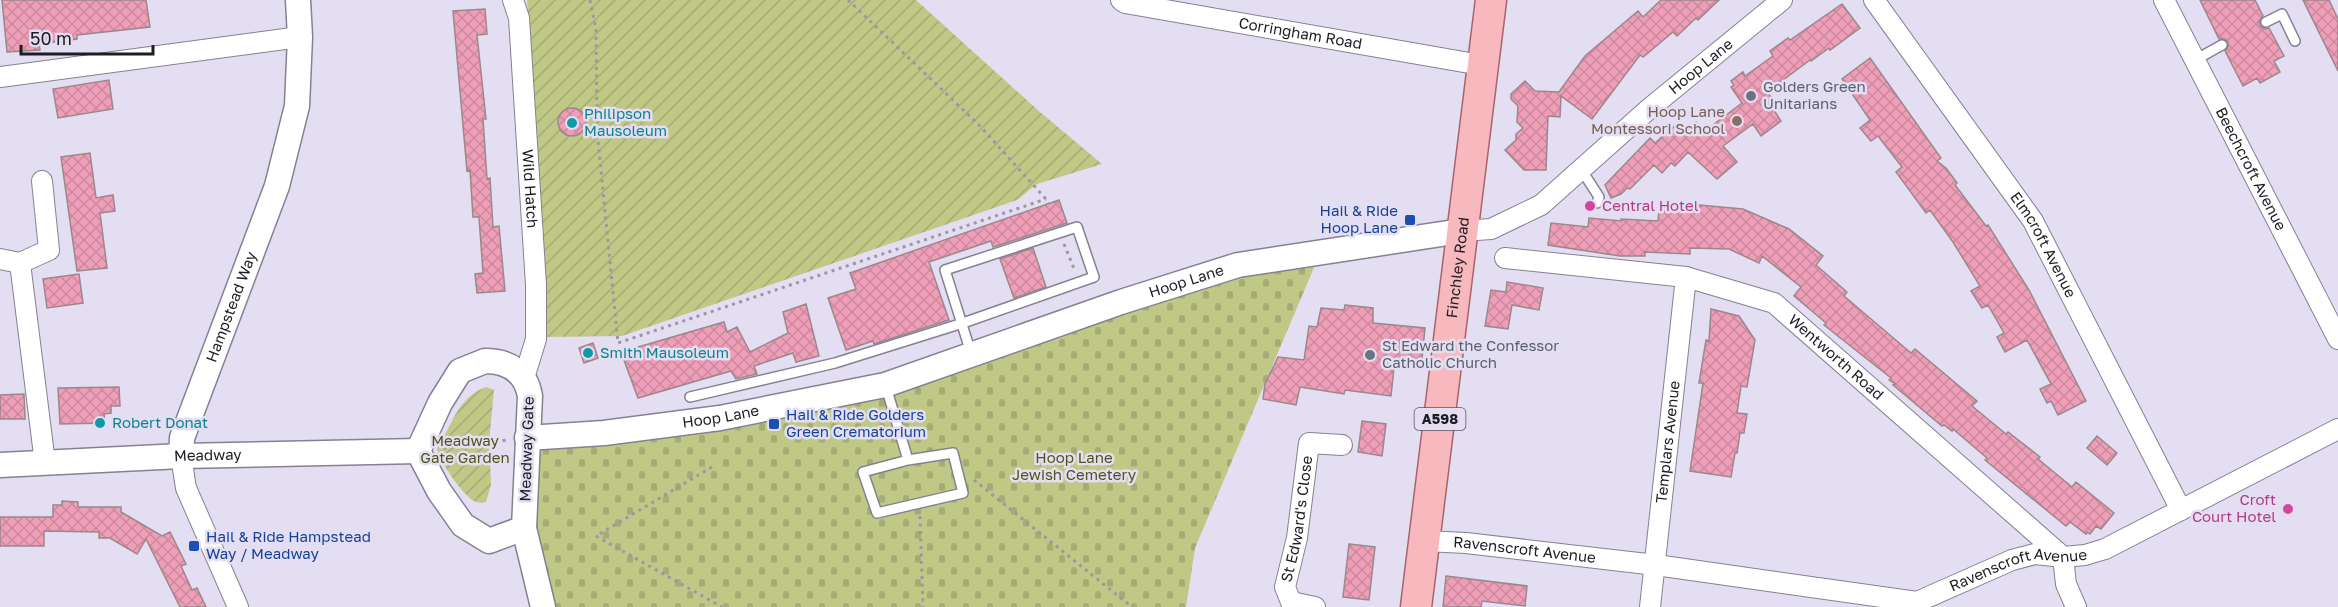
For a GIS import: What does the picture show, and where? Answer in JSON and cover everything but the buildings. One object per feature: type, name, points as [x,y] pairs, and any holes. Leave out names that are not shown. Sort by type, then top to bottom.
[{"type":"main road","name":"Finchley Road","points":[[1416,607],[1481,65],[1491,0]]},
{"type":"street","name":"Hampstead Way","points":[[238,607],[186,488],[181,456],[182,438],[277,186],[297,106],[300,37],[298,0]]},
{"type":"street","name":"Wild Hatch","points":[[513,0],[519,18],[536,285],[536,339],[524,378]]},
{"type":"street","name":"Corringham Road","points":[[1121,0],[1136,5],[1481,65]]},
{"type":"street","name":"Hoop Lane","points":[[527,438],[604,433],[720,417],[885,385],[1121,302],[1238,265],[1461,231],[1491,229],[1541,205],[1650,108],[1782,0]]},
{"type":"street","name":"Elmcroft Avenue","points":[[1874,0],[2034,221],[2181,510]]},
{"type":"street","name":"Beechcroft Avenue","points":[[2164,0],[2335,327]]},
{"type":"street","points":[[0,77],[300,37]]},
{"type":"street","points":[[0,258],[20,263],[49,250],[42,181]]},
{"type":"street","name":"Wentworth Road","points":[[1505,258],[1686,278],[1774,303],[2063,557]]},
{"type":"street","points":[[20,263],[45,463]]},
{"type":"street","name":"Templars Avenue","points":[[1650,607],[1686,278]]},
{"type":"street","name":"Meadway Gate","points":[[418,451],[440,404],[460,371],[485,361],[498,361],[506,363],[524,378],[530,396],[524,528],[543,607]]},
{"type":"street","name":"Ravenscroft Avenue","points":[[1425,541],[1466,543],[1656,565],[1917,602],[2012,560],[2035,554],[2063,557],[2085,555],[2105,549],[2338,429]]},
{"type":"street","name":"St Edward's Close","points":[[1315,607],[1290,602],[1285,587],[1297,538],[1309,443],[1342,445]]},
{"type":"street","points":[[418,451],[439,491],[463,525],[489,541],[524,528]]},
{"type":"street","name":"Meadway","points":[[0,465],[181,456],[418,451]]},
{"type":"street","points":[[2063,557],[2066,584],[2076,607]]},
{"type":"lane","points":[[2266,22],[2282,14],[2295,41]]},
{"type":"lane","points":[[2195,60],[2222,45]]},
{"type":"lane","points":[[1581,169],[1599,197],[1597,203]]},
{"type":"lane","points":[[690,397],[835,363],[963,323],[1094,276],[1077,227],[945,270],[963,323],[972,356]]},
{"type":"lane","points":[[885,385],[908,459]]},
{"type":"lane","points":[[953,453],[956,465],[963,493],[877,513],[863,472],[908,459],[953,453]]},
{"type":"path","points":[[590,0],[596,29],[597,130],[618,343],[1046,199]]},
{"type":"path","points":[[848,0],[979,125],[1048,204]]},
{"type":"path","points":[[418,451],[494,441]]},
{"type":"path","points":[[956,465],[1132,607]]},
{"type":"path","points":[[712,467],[596,536],[722,607]]},
{"type":"path","points":[[920,503],[923,607]]},
{"type":"green space","points":[[527,0],[916,0],[1040,112],[1102,164],[1037,184],[1017,200],[622,336],[546,337]]},
{"type":"green space","name":"Hoop Lane Jewish Cemetery","points":[[1321,251],[1195,548],[1186,607],[545,607],[526,496],[527,438],[885,385]]},
{"type":"green space","name":"Meadway Gate Garden","points":[[486,387],[494,390],[489,442],[491,485],[486,502],[480,503],[471,499],[459,487],[437,449],[462,405],[476,392]]},
{"type":"place","name":"Golders Green Unitarians","points":[[1751,96]]},
{"type":"place","name":"Hoop Lane Montessori School","points":[[1737,121]]},
{"type":"place","name":"Philipson Mausoleum","points":[[572,123]]},
{"type":"place","name":"Central Hotel","points":[[1590,206]]},
{"type":"place","name":"Hail & Ride Hoop Lane","points":[[1410,220]]},
{"type":"place","name":"Smith Mausoleum","points":[[588,353]]},
{"type":"place","name":"St Edward the Confessor Catholic Church","points":[[1370,355]]},
{"type":"place","name":"Robert Donat","points":[[100,423]]},
{"type":"place","name":"Hail & Ride Golders Green Crematorium","points":[[774,424]]},
{"type":"place","name":"Croft Court Hotel","points":[[2288,509]]},
{"type":"place","name":"Hail & Ride Hampstead Way / Meadway","points":[[194,546]]}]
